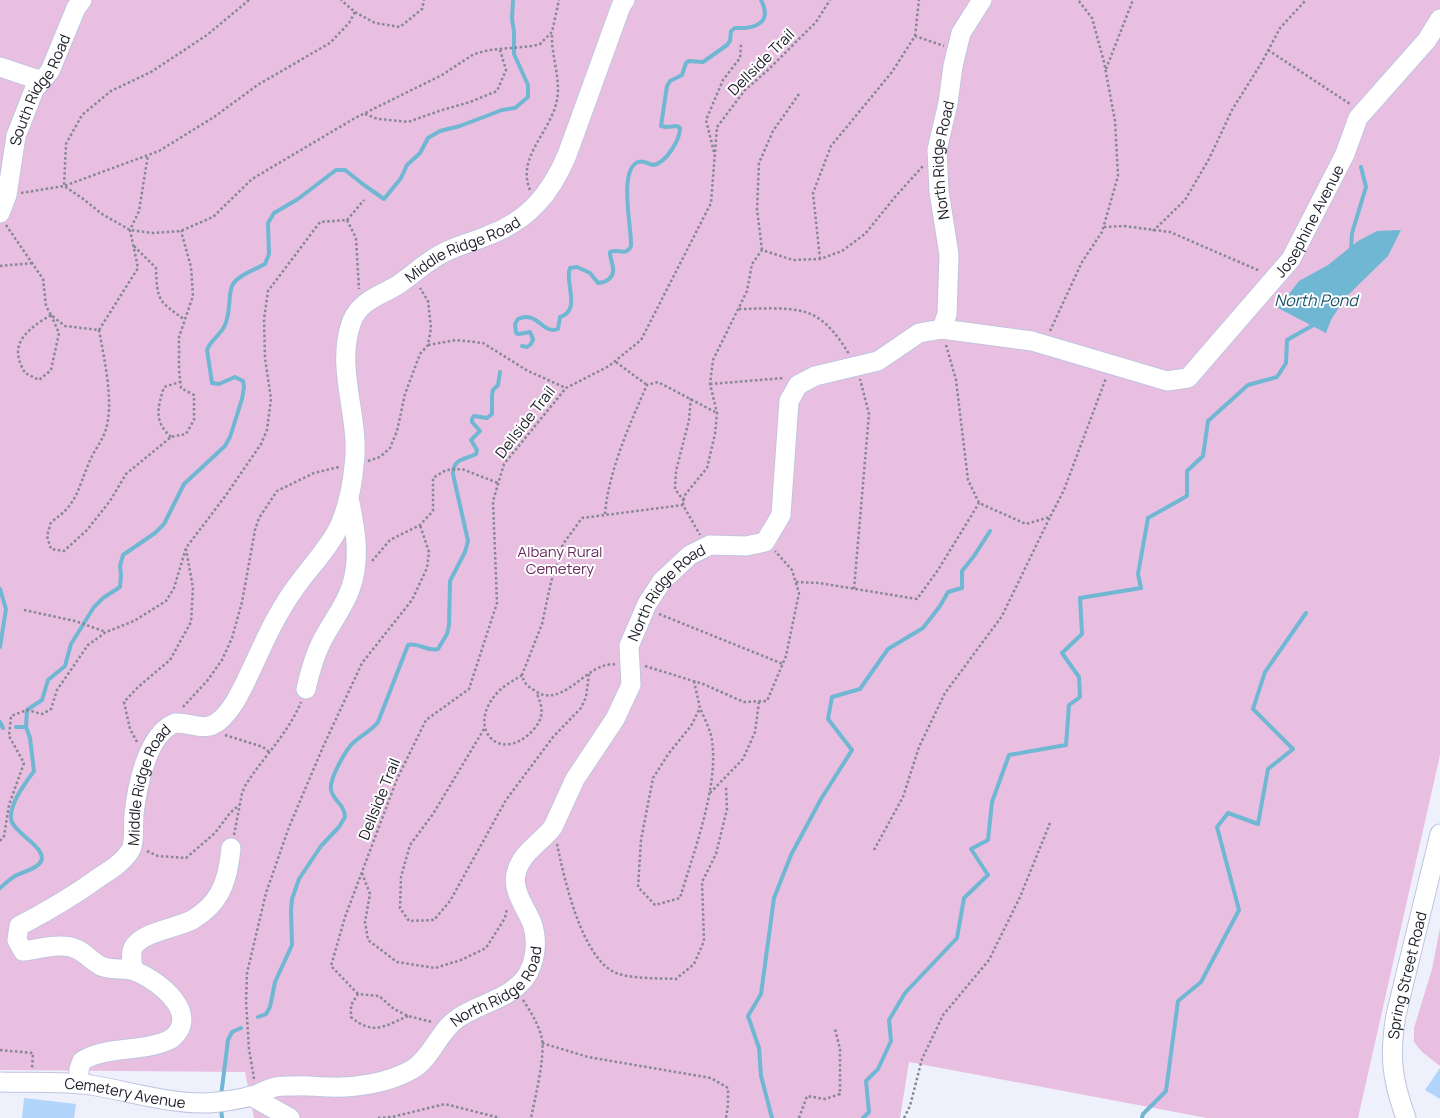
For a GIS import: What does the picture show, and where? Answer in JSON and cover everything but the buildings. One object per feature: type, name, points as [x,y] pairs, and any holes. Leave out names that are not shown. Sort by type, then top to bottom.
[{"type":"street","name":"South Ridge Road","points":[[2,218],[16,136],[34,90],[50,71],[76,8],[82,0]]},
{"type":"street","name":"Middle Ridge Road","points":[[79,1084],[82,1060],[92,1055],[140,1048],[171,1039],[178,1030],[182,1019],[177,1004],[161,987],[134,971],[102,967],[82,950],[61,946],[23,950],[17,940],[20,926],[66,901],[121,862],[131,849],[140,779],[159,737],[171,725],[179,723],[207,727],[218,722],[237,698],[272,626],[292,592],[325,549],[338,528],[349,497],[355,463],[356,439],[347,372],[347,350],[352,320],[365,302],[401,283],[442,253],[504,229],[547,194],[562,166],[624,0]]},
{"type":"street","name":"North Ridge Road","points":[[942,329],[947,314],[950,255],[939,192],[937,150],[961,33],[982,0]]},
{"type":"street","name":"Josephine Avenue","points":[[942,329],[1032,340],[1167,381],[1188,378],[1291,260],[1344,154],[1358,118],[1432,39],[1440,19]]},
{"type":"street","points":[[0,67],[42,81]]},
{"type":"street","points":[[765,542],[781,515],[789,402],[798,385],[816,376],[878,361],[919,333],[942,329]]},
{"type":"street","name":"Middle Ridge Road","points":[[306,689],[313,662],[348,594],[353,580],[355,530],[349,497]]},
{"type":"street","name":"North Ridge Road","points":[[254,1096],[274,1087],[297,1085],[330,1087],[373,1084],[412,1070],[421,1064],[449,1026],[465,1014],[515,989],[531,968],[535,949],[533,926],[516,885],[516,873],[521,861],[530,849],[548,834],[553,827],[575,779],[615,719],[631,685],[629,646],[645,608],[662,581],[690,555],[710,545],[746,546],[765,542]]},
{"type":"street","name":"Spring Street Road","points":[[1406,1118],[1393,1072],[1391,1054],[1393,1034],[1440,834]]},
{"type":"street","points":[[134,971],[131,956],[134,946],[138,942],[152,934],[192,920],[202,914],[216,898],[226,874],[232,848]]},
{"type":"street","name":"Cemetery Avenue","points":[[0,1082],[79,1084],[203,1103],[254,1096]]},
{"type":"street","points":[[254,1096],[290,1118]]},
{"type":"path","points":[[64,186],[66,144],[82,115],[111,91],[151,72],[207,35],[249,0]]},
{"type":"path","points":[[341,0],[355,12],[374,23],[400,26],[422,9],[424,0]]},
{"type":"path","points":[[537,204],[527,184],[526,172],[531,153],[548,126],[557,100],[557,78],[552,47],[552,32],[559,0]]},
{"type":"path","name":"Dellside Trail","points":[[358,994],[330,966],[344,916],[397,779],[426,720],[469,689],[497,603],[493,500],[504,464],[566,388],[610,366],[641,340],[711,204],[717,127],[745,90],[816,22],[830,0]]},
{"type":"path","points":[[820,259],[813,193],[831,146],[892,72],[915,36],[919,0]]},
{"type":"path","points":[[1044,344],[1082,262],[1102,232],[1118,176],[1115,121],[1106,71],[1092,18],[1078,0]]},
{"type":"path","points":[[1106,71],[1133,0]]},
{"type":"path","points":[[1153,231],[1184,200],[1209,159],[1232,110],[1280,28],[1306,0]]},
{"type":"path","points":[[7,195],[64,186],[159,151],[214,117],[258,84],[330,43],[349,23],[355,12]]},
{"type":"path","points":[[64,186],[102,214],[130,230],[153,233],[180,231],[213,216],[252,179],[365,114],[442,75],[474,54],[489,50],[521,48],[540,44],[552,32]]},
{"type":"path","points":[[915,36],[957,49]]},
{"type":"path","points":[[715,156],[706,120],[723,80],[740,58],[741,44]]},
{"type":"path","points":[[365,114],[378,119],[408,122],[470,102],[497,91],[506,70],[500,50]]},
{"type":"path","points":[[1268,50],[1364,112]]},
{"type":"path","points":[[683,503],[684,496],[707,468],[715,434],[717,413],[710,384],[713,360],[747,291],[752,264],[762,250],[757,209],[759,163],[773,131],[799,94]]},
{"type":"path","points":[[762,250],[793,260],[820,259],[842,251],[865,234],[937,150]]},
{"type":"path","points":[[148,155],[139,211],[130,230],[138,268],[99,330],[108,390],[107,425],[105,433],[89,462],[78,495],[64,513],[51,522],[47,536],[51,550],[64,551],[87,530],[110,501],[126,474],[171,437],[186,434],[194,420],[194,395],[181,388],[180,382],[179,337],[193,296],[192,267],[180,231]]},
{"type":"path","points":[[0,841],[4,836],[9,805],[24,763],[9,736],[11,716],[27,710],[42,714],[51,710],[57,690],[88,645],[106,632],[134,620],[166,601],[174,588],[186,548],[226,495],[261,444],[267,430],[271,399],[264,319],[268,291],[320,222],[347,220],[364,200]]},
{"type":"path","points":[[2,218],[43,279],[46,306],[51,315],[59,333],[51,370],[39,380],[25,373],[18,357],[20,341],[34,325],[51,315]]},
{"type":"path","points":[[347,220],[356,238],[358,287],[365,302]]},
{"type":"path","points":[[1104,227],[1124,226],[1170,232],[1275,278]]},
{"type":"path","points":[[133,245],[156,268],[156,289],[162,303],[185,320]]},
{"type":"path","points":[[0,266],[33,262]]},
{"type":"path","points":[[171,725],[222,660],[232,638],[242,602],[255,530],[260,518],[277,491],[314,473],[369,461],[380,456],[390,448],[397,431],[405,394],[420,354],[428,345],[431,328],[428,301],[412,274]]},
{"type":"path","points":[[738,310],[783,309],[808,313],[826,324],[841,341],[856,366],[869,414],[854,588]]},
{"type":"path","points":[[51,315],[65,326],[99,330]]},
{"type":"path","points":[[942,329],[956,380],[968,480],[979,503],[1026,524],[1050,517]]},
{"type":"path","points":[[428,345],[456,340],[483,343],[528,371],[566,388]]},
{"type":"path","points":[[615,362],[647,385]]},
{"type":"path","points":[[874,850],[903,797],[919,747],[945,693],[1002,616],[1071,472],[1111,364]]},
{"type":"path","points":[[710,384],[788,378]]},
{"type":"path","points":[[171,437],[162,429],[158,409],[164,387],[180,382]]},
{"type":"path","points":[[647,385],[658,382],[717,413]]},
{"type":"path","points":[[605,514],[606,496],[630,422],[647,385]]},
{"type":"path","points":[[691,398],[689,420],[676,471],[675,489],[707,547]]},
{"type":"path","points":[[368,565],[390,540],[420,525],[433,511],[433,478],[446,470],[462,469],[498,483]]},
{"type":"path","points":[[522,675],[524,681],[536,692],[541,702],[542,714],[536,727],[528,735],[510,745],[500,744],[486,734],[484,719],[491,702],[500,691],[522,675],[542,624],[551,582],[563,544],[582,518],[683,503]]},
{"type":"path","points":[[796,582],[819,583],[917,599],[938,570],[979,503]]},
{"type":"path","points":[[254,1096],[246,1002],[247,973],[266,894],[289,827],[362,663],[412,600],[427,568],[429,552],[420,525]]},
{"type":"path","points":[[536,692],[548,696],[558,694],[603,665],[630,662],[694,681],[744,702],[767,701],[786,656],[799,593],[792,570],[765,542]]},
{"type":"path","points":[[148,758],[130,729],[124,702],[138,686],[170,660],[191,622],[193,588],[186,548]]},
{"type":"path","points":[[645,608],[783,664]]},
{"type":"path","points":[[24,610],[75,621],[106,632]]},
{"type":"path","points":[[484,729],[433,814],[410,845],[401,877],[400,908],[409,922],[434,920],[450,901],[506,800],[553,737],[581,708],[586,697],[589,674]]},
{"type":"path","points":[[694,681],[700,708],[712,740],[713,769],[709,794],[680,898],[655,905],[638,887],[640,840],[652,778],[691,726],[700,708]]},
{"type":"path","points":[[232,848],[239,805],[245,786],[296,713],[306,689]]},
{"type":"path","points":[[709,794],[743,759],[755,732],[759,701]]},
{"type":"path","points":[[202,727],[263,747],[270,752]]},
{"type":"path","points":[[553,827],[567,891],[584,934],[598,960],[618,974],[676,979],[694,964],[704,941],[702,882],[716,854],[727,809],[726,787]]},
{"type":"path","points":[[132,843],[158,856],[186,858],[215,833],[230,813],[239,805]]},
{"type":"path","points":[[904,1118],[910,1106],[922,1059],[943,1015],[989,960],[1020,897],[1050,823]]},
{"type":"path","points":[[362,872],[370,894],[365,922],[368,940],[397,962],[435,968],[461,960],[486,948],[505,918],[511,890],[516,885]]},
{"type":"path","points":[[515,989],[534,1018],[542,1043],[539,1080],[531,1118]]},
{"type":"path","points":[[408,1016],[379,1028],[361,1026],[351,1017],[351,1005],[358,994],[379,996],[394,1009],[408,1016],[449,1026]]},
{"type":"path","points":[[799,1118],[807,1096],[825,1099],[840,1094],[840,1049],[835,1029]]},
{"type":"path","points":[[542,1043],[588,1057],[711,1078],[728,1088],[726,1118]]},
{"type":"path","points":[[0,1050],[33,1053],[31,1083]]},
{"type":"path","points":[[378,1118],[392,1117],[445,1104],[500,1118]]},
{"type":"green space","name":"Albany Rural Cemetery","points":[[0,0],[1440,0],[1440,755],[1358,1118],[1207,1118],[909,1062],[900,1118],[254,1118],[245,1072],[0,1070]]},
{"type":"green space","points":[[1440,928],[1440,1066],[1422,1052],[1414,1042],[1414,1028],[1432,969]]},
{"type":"water","name":"North Pond","points":[[1401,230],[1388,256],[1345,298],[1331,320],[1326,333],[1278,308],[1299,281],[1328,265],[1358,241],[1377,231]]},
{"type":"waterway","points":[[0,888],[15,876],[37,866],[42,859],[41,853],[13,825],[11,819],[15,800],[34,771],[30,738],[26,727],[27,710],[42,700],[48,680],[65,666],[71,644],[94,607],[103,598],[120,587],[120,566],[123,555],[155,533],[164,524],[184,484],[225,446],[230,437],[242,399],[243,381],[235,377],[219,384],[212,383],[207,350],[225,325],[234,282],[265,264],[269,254],[268,223],[274,213],[298,199],[336,170],[345,170],[384,199],[401,178],[407,165],[420,153],[428,138],[440,131],[460,126],[502,110],[515,108],[528,97],[528,85],[514,54],[513,0]]},
{"type":"waterway","points":[[522,346],[527,347],[533,339],[530,332],[516,333],[515,324],[518,319],[530,318],[548,329],[558,329],[560,317],[570,308],[570,268],[577,267],[590,273],[598,283],[605,282],[612,276],[613,269],[610,252],[624,252],[631,246],[627,188],[632,167],[638,162],[653,165],[663,160],[678,139],[680,128],[677,126],[661,126],[667,86],[670,81],[682,75],[686,63],[689,61],[703,62],[727,45],[730,41],[731,31],[735,28],[755,26],[760,23],[765,14],[761,0]]},
{"type":"waterway","points":[[1351,250],[1352,233],[1366,187],[1361,167]]},
{"type":"waterway","points":[[863,1118],[869,1112],[866,1081],[878,1069],[891,1041],[889,1020],[905,993],[957,938],[964,898],[988,875],[971,849],[988,840],[992,802],[1009,755],[1066,745],[1069,705],[1080,697],[1079,677],[1062,653],[1082,634],[1080,598],[1141,588],[1138,574],[1148,518],[1187,496],[1187,471],[1203,456],[1208,421],[1248,385],[1277,377],[1286,363],[1287,340],[1317,323]]},
{"type":"waterway","points":[[258,1017],[266,1014],[270,1007],[275,982],[292,945],[292,899],[299,879],[321,846],[339,827],[345,817],[343,809],[331,790],[331,785],[339,765],[351,746],[378,722],[408,645],[412,644],[434,650],[438,649],[447,634],[450,581],[465,552],[468,541],[453,474],[454,469],[457,462],[476,454],[477,450],[471,440],[480,431],[472,422],[472,419],[474,416],[487,418],[492,414],[492,395],[493,390],[498,385],[500,372]]},
{"type":"waterway","points":[[772,1118],[761,1076],[759,1048],[748,1016],[761,994],[774,898],[791,855],[821,799],[852,750],[828,719],[832,697],[860,689],[888,649],[923,628],[948,592],[962,588],[962,571],[990,531]]},
{"type":"waterway","points":[[0,589],[6,609],[0,647]]},
{"type":"waterway","points":[[1142,1118],[1143,1114],[1166,1091],[1178,1001],[1201,982],[1239,910],[1217,827],[1228,813],[1258,824],[1268,769],[1293,749],[1253,709],[1265,672],[1306,613]]},
{"type":"waterway","points":[[0,722],[3,728]]},
{"type":"waterway","points":[[16,727],[26,727]]},
{"type":"waterway","points":[[221,1096],[228,1040],[232,1032],[241,1028]]},
{"type":"waterway","points":[[221,1108],[222,1118]]}]
